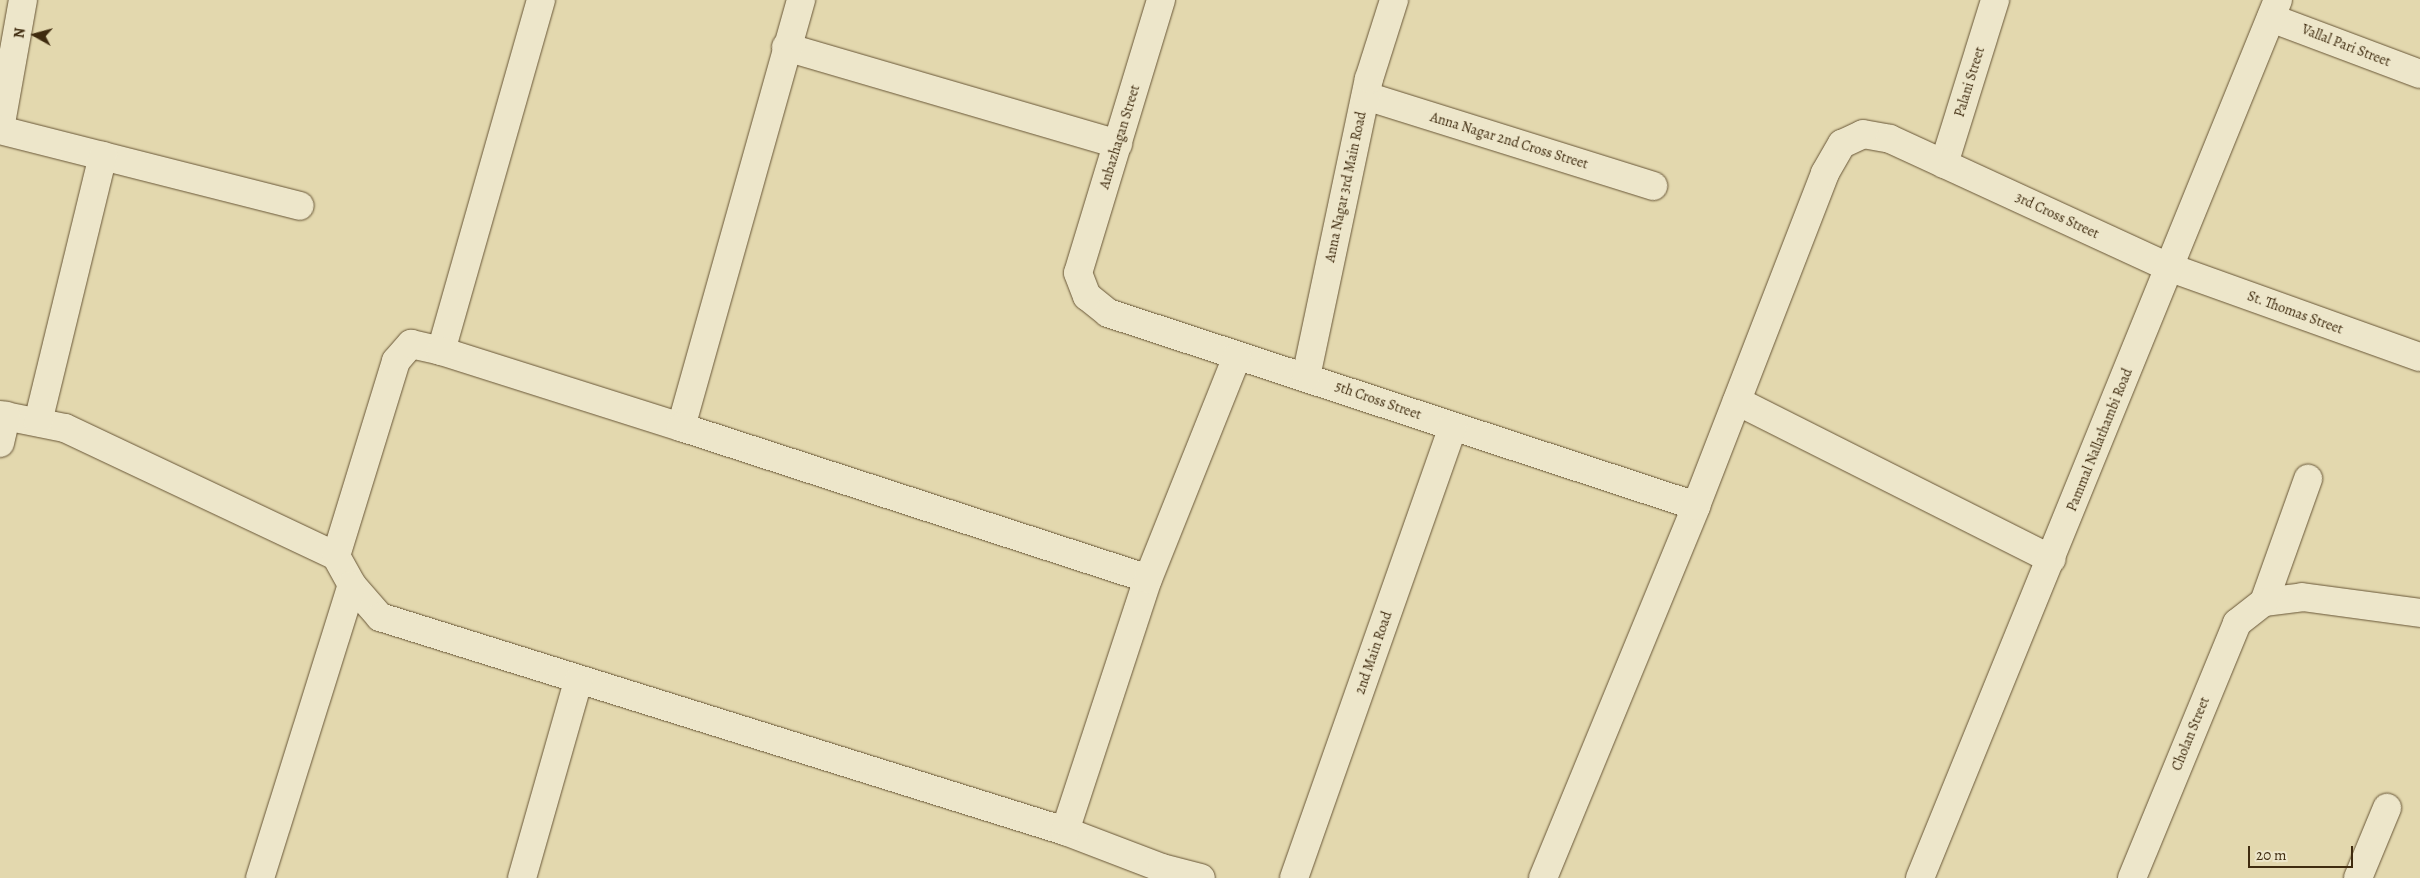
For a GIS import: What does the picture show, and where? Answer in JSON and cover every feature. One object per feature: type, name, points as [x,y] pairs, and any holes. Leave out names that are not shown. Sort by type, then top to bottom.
[{"type":"street","points":[[23,0],[0,130],[300,206]]},
{"type":"street","points":[[440,351],[541,0]]},
{"type":"street","points":[[681,427],[800,0]]},
{"type":"street","name":"Anbazhagan Street","points":[[1078,274],[1161,0]]},
{"type":"street","name":"Anna Nagar 3rd Main Road","points":[[1306,377],[1366,96],[1394,0]]},
{"type":"street","name":"Palani Street","points":[[1944,164],[1996,0]]},
{"type":"street","name":"Vallal Pari Street","points":[[2275,9],[2420,74]]},
{"type":"street","name":"Pammal Nallathambi Road","points":[[1920,878],[2171,268],[2275,9]]},
{"type":"street","points":[[786,48],[1118,144]]},
{"type":"street","name":"Anna Nagar 2nd Cross Street","points":[[1366,96],[1653,186]]},
{"type":"street","name":"3rd Cross Street","points":[[1543,878],[1696,506],[1825,173],[1842,144],[1863,134],[1890,139],[2171,268]]},
{"type":"street","points":[[38,422],[103,156]]},
{"type":"street","name":"St. Thomas Street","points":[[2171,268],[2420,357]]},
{"type":"street","name":"5th Cross Street","points":[[1078,274],[1087,296],[1108,313],[1237,357],[1306,377],[1696,506]]},
{"type":"street","points":[[336,556],[396,361],[411,344],[440,351],[681,427],[1148,580]]},
{"type":"street","points":[[1065,831],[1148,580],[1237,357]]},
{"type":"street","points":[[1737,401],[2051,559]]},
{"type":"street","points":[[0,443],[3,415],[65,428],[336,556],[352,585],[380,617],[578,681],[1065,831],[1161,873],[1201,878]]},
{"type":"street","name":"2nd Main Road","points":[[1294,878],[1453,427]]},
{"type":"street","points":[[2308,479],[2264,602],[2302,597],[2420,613]]},
{"type":"street","points":[[260,878],[352,585]]},
{"type":"street","name":"Cholan Street","points":[[2132,878],[2237,623],[2264,602]]},
{"type":"street","points":[[522,878],[578,681]]},
{"type":"street","points":[[2358,878],[2387,808]]}]
